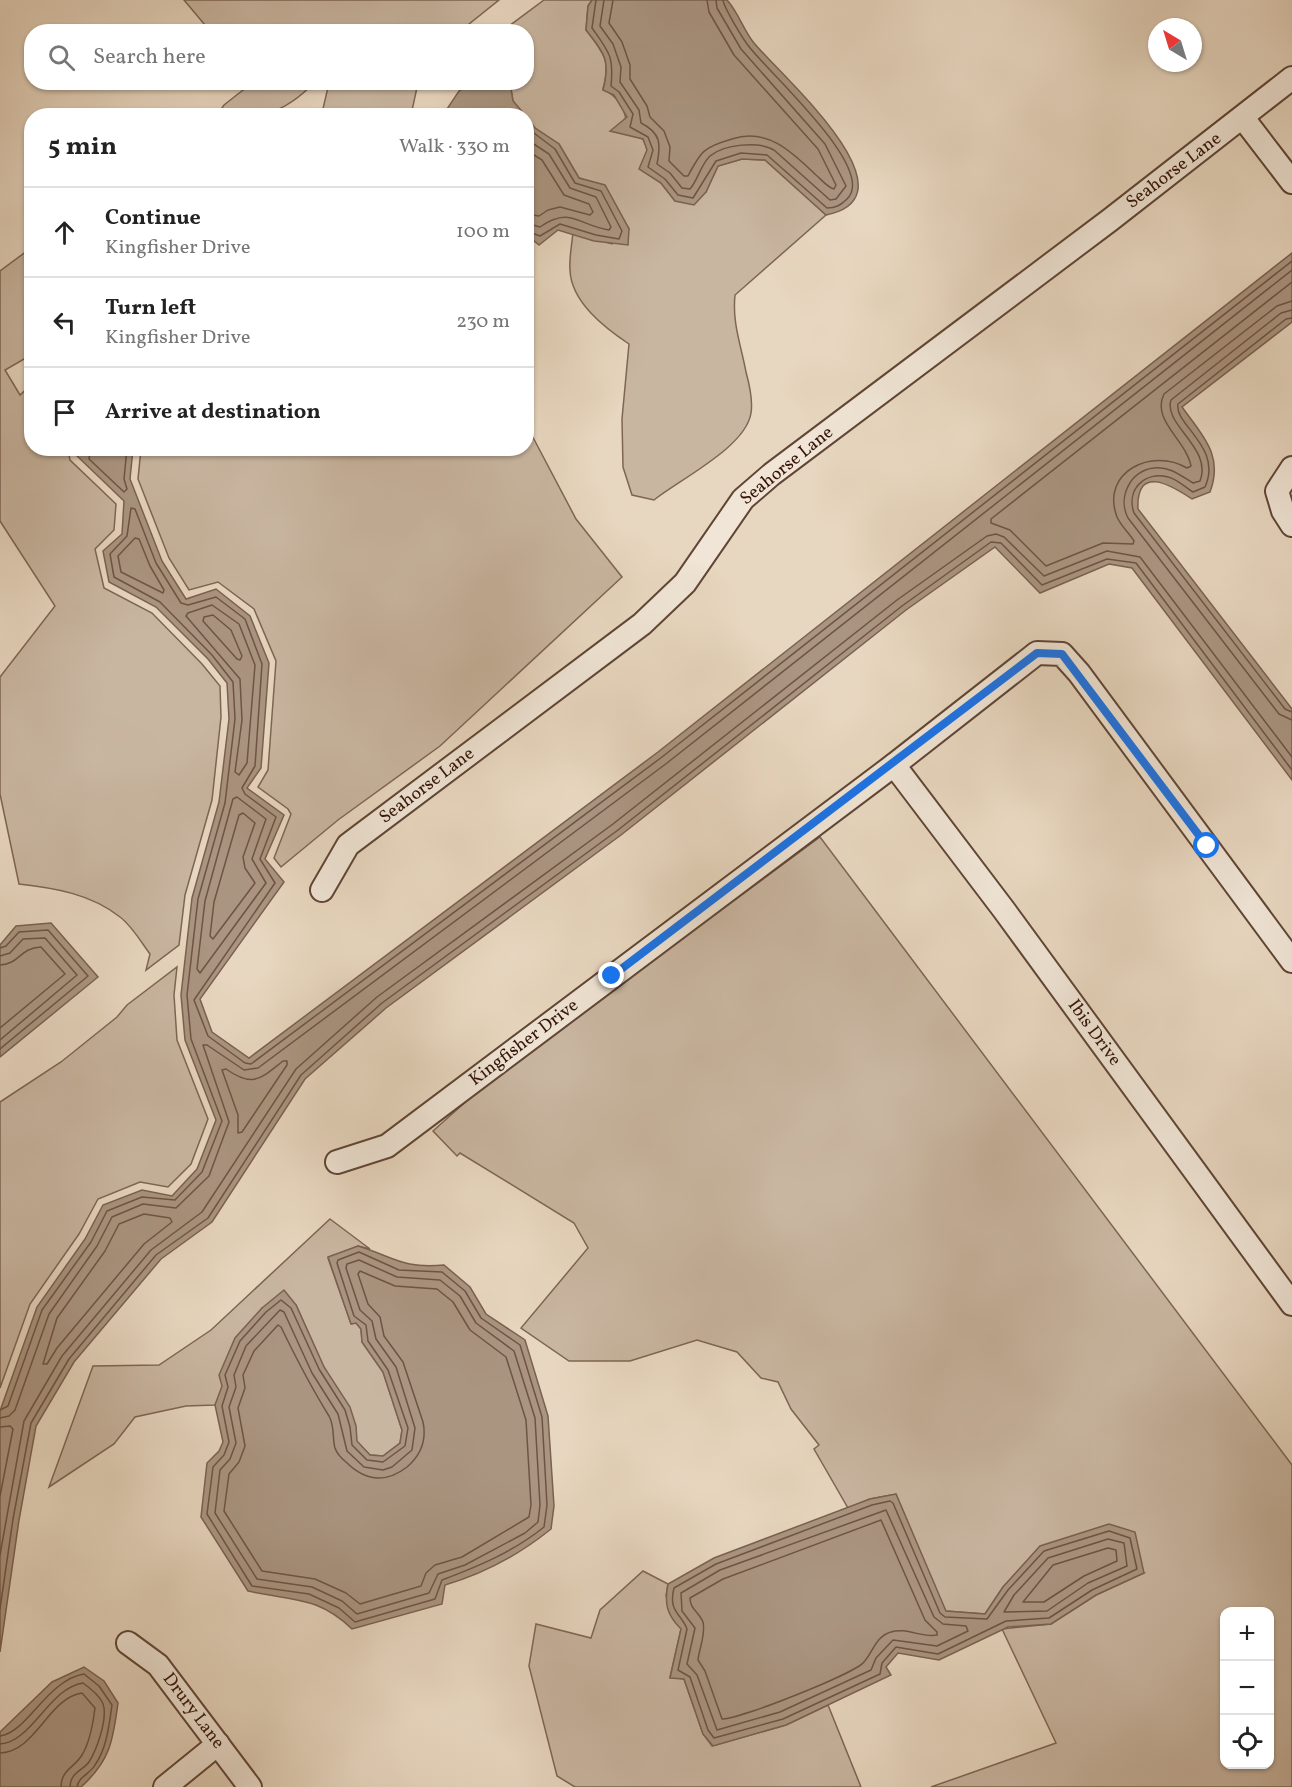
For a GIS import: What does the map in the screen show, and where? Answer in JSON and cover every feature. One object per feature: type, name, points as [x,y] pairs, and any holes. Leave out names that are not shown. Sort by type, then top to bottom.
[{"type":"street","name":"Seahorse Lane","points":[[322,890],[348,844],[642,624],[684,583],[743,499],[772,474],[1243,118],[1292,78]]},
{"type":"street","points":[[1243,118],[1292,182]]},
{"type":"street","points":[[1292,468],[1277,491],[1283,511],[1292,525]]},
{"type":"street","name":"Kingfisher Drive","points":[[337,1162],[387,1146],[894,765],[1037,653],[1062,654],[1292,961]]},
{"type":"street","name":"Ibis Drive","points":[[894,765],[1005,910],[1292,1304]]},
{"type":"street","name":"Drury Lane","points":[[128,1642],[158,1665],[250,1787]]},
{"type":"street","points":[[165,1787],[218,1744]]},
{"type":"shaded area","points":[[184,0],[499,0],[469,24],[204,24]]},
{"type":"shaded area","points":[[544,0],[592,0],[588,6],[586,30],[604,57],[606,71],[603,89],[622,107],[626,119],[626,133],[643,139],[648,150],[640,169],[661,183],[675,201],[706,192],[718,166],[742,159],[765,160],[826,215],[735,295],[736,325],[751,398],[751,413],[746,426],[725,450],[654,500],[632,495],[623,467],[622,419],[629,344],[600,322],[583,303],[576,293],[570,270],[573,232],[612,244],[629,229],[605,186],[579,178],[559,144],[534,127],[534,108],[519,108],[513,101],[511,90],[534,90],[534,24],[512,24]]},
{"type":"shaded area","points":[[243,90],[306,90],[280,108],[222,108]]},
{"type":"shaded area","points":[[327,90],[416,90],[413,108],[323,108]]},
{"type":"shaded area","points":[[24,253],[24,359],[5,370],[20,395],[24,391],[24,456],[69,456],[70,460],[116,504],[114,530],[95,549],[104,588],[152,613],[202,664],[220,686],[221,717],[212,800],[185,895],[179,945],[146,970],[150,954],[128,925],[109,909],[72,893],[19,884],[0,794],[0,677],[55,606],[0,521],[0,271]]},
{"type":"shaded area","points":[[534,439],[576,519],[622,577],[440,746],[338,820],[281,867],[274,858],[291,814],[288,809],[258,787],[268,770],[276,661],[254,609],[218,582],[189,590],[169,558],[138,479],[140,456],[534,456]]},
{"type":"shaded area","points":[[820,837],[1292,1465],[1292,1787],[931,1787],[1056,1743],[1002,1629],[1051,1624],[1096,1595],[1144,1573],[1041,1546],[1003,1587],[985,1614],[945,1611],[896,1494],[870,1499],[848,1508],[814,1449],[819,1445],[791,1409],[778,1382],[761,1378],[737,1352],[697,1340],[630,1361],[569,1361],[521,1328],[588,1248],[574,1223],[460,1153],[457,1156],[433,1131],[489,1081]]},
{"type":"shaded area","points":[[177,967],[174,995],[177,1040],[208,1119],[191,1164],[168,1187],[140,1182],[98,1199],[79,1234],[30,1304],[0,1388],[0,1102],[61,1062],[117,1017],[127,1005]]},
{"type":"shaded area","points":[[330,1219],[370,1249],[358,1246],[328,1258],[351,1324],[356,1323],[361,1329],[362,1342],[383,1372],[402,1430],[400,1443],[383,1456],[370,1455],[356,1441],[349,1410],[323,1365],[296,1305],[262,1308],[215,1405],[186,1406],[135,1417],[114,1444],[49,1487],[93,1366],[159,1365],[211,1330]]},
{"type":"shaded area","points":[[643,1571],[668,1584],[666,1596],[681,1629],[670,1677],[684,1679],[703,1734],[712,1746],[786,1725],[828,1705],[861,1787],[575,1787],[557,1776],[529,1666],[536,1624],[591,1638],[600,1610]]},
{"type":"water","points":[[592,0],[727,0],[754,43],[835,133],[851,160],[858,184],[851,203],[826,215],[765,160],[742,159],[718,166],[706,192],[694,205],[675,201],[661,183],[639,169],[647,150],[643,139],[610,131],[627,117],[614,95],[603,90],[606,64],[601,51],[586,30],[588,6]]},
{"type":"water","points":[[511,90],[513,101],[519,108],[448,108],[459,91]]},
{"type":"water","points":[[534,127],[559,144],[579,178],[605,185],[629,229],[628,245],[594,241],[558,230],[539,245],[534,241]]},
{"type":"water","points":[[1292,253],[1292,322],[1182,407],[1203,436],[1213,456],[1214,479],[1210,492],[1192,499],[1165,484],[1149,482],[1143,486],[1139,495],[1138,509],[1292,709],[1292,780],[1132,568],[1109,564],[1040,593],[995,547],[906,610],[621,835],[386,1008],[305,1079],[212,1222],[161,1259],[74,1362],[36,1426],[19,1520],[0,1652],[0,1411],[37,1307],[85,1239],[103,1205],[142,1190],[172,1196],[197,1169],[216,1120],[185,1040],[181,995],[192,898],[219,802],[229,719],[227,683],[208,659],[156,607],[109,582],[103,551],[122,534],[124,501],[77,456],[132,456],[130,479],[162,561],[186,599],[216,589],[250,616],[269,663],[261,768],[247,788],[284,815],[265,859],[284,882],[200,999],[212,1032],[249,1058],[658,752]]},
{"type":"water","points":[[51,923],[98,977],[0,1057],[0,945],[16,926]]},
{"type":"water","points":[[358,1246],[408,1264],[444,1265],[470,1287],[486,1314],[525,1340],[548,1416],[554,1506],[551,1529],[527,1547],[501,1562],[445,1585],[442,1604],[352,1629],[340,1618],[316,1605],[248,1591],[201,1517],[207,1463],[219,1451],[223,1442],[215,1405],[222,1386],[219,1375],[235,1338],[262,1308],[284,1290],[296,1305],[324,1367],[350,1407],[356,1426],[357,1441],[370,1455],[383,1456],[400,1443],[402,1430],[383,1372],[362,1342],[361,1329],[356,1323],[351,1324],[328,1257]]},
{"type":"water","points":[[896,1494],[946,1611],[985,1614],[1003,1587],[1040,1546],[1109,1524],[1135,1532],[1144,1573],[1096,1595],[1051,1624],[1008,1627],[939,1660],[898,1653],[886,1667],[891,1675],[786,1725],[713,1746],[703,1734],[684,1679],[670,1678],[681,1629],[672,1619],[668,1609],[666,1598],[668,1584],[714,1558],[870,1499]]},
{"type":"water","points":[[84,1667],[104,1681],[118,1703],[109,1750],[98,1768],[81,1787],[0,1787],[0,1732],[52,1682]]},
{"type":"route","points":[[612,976],[894,765],[1037,653],[1062,654],[1079,673],[1207,846]]}]
